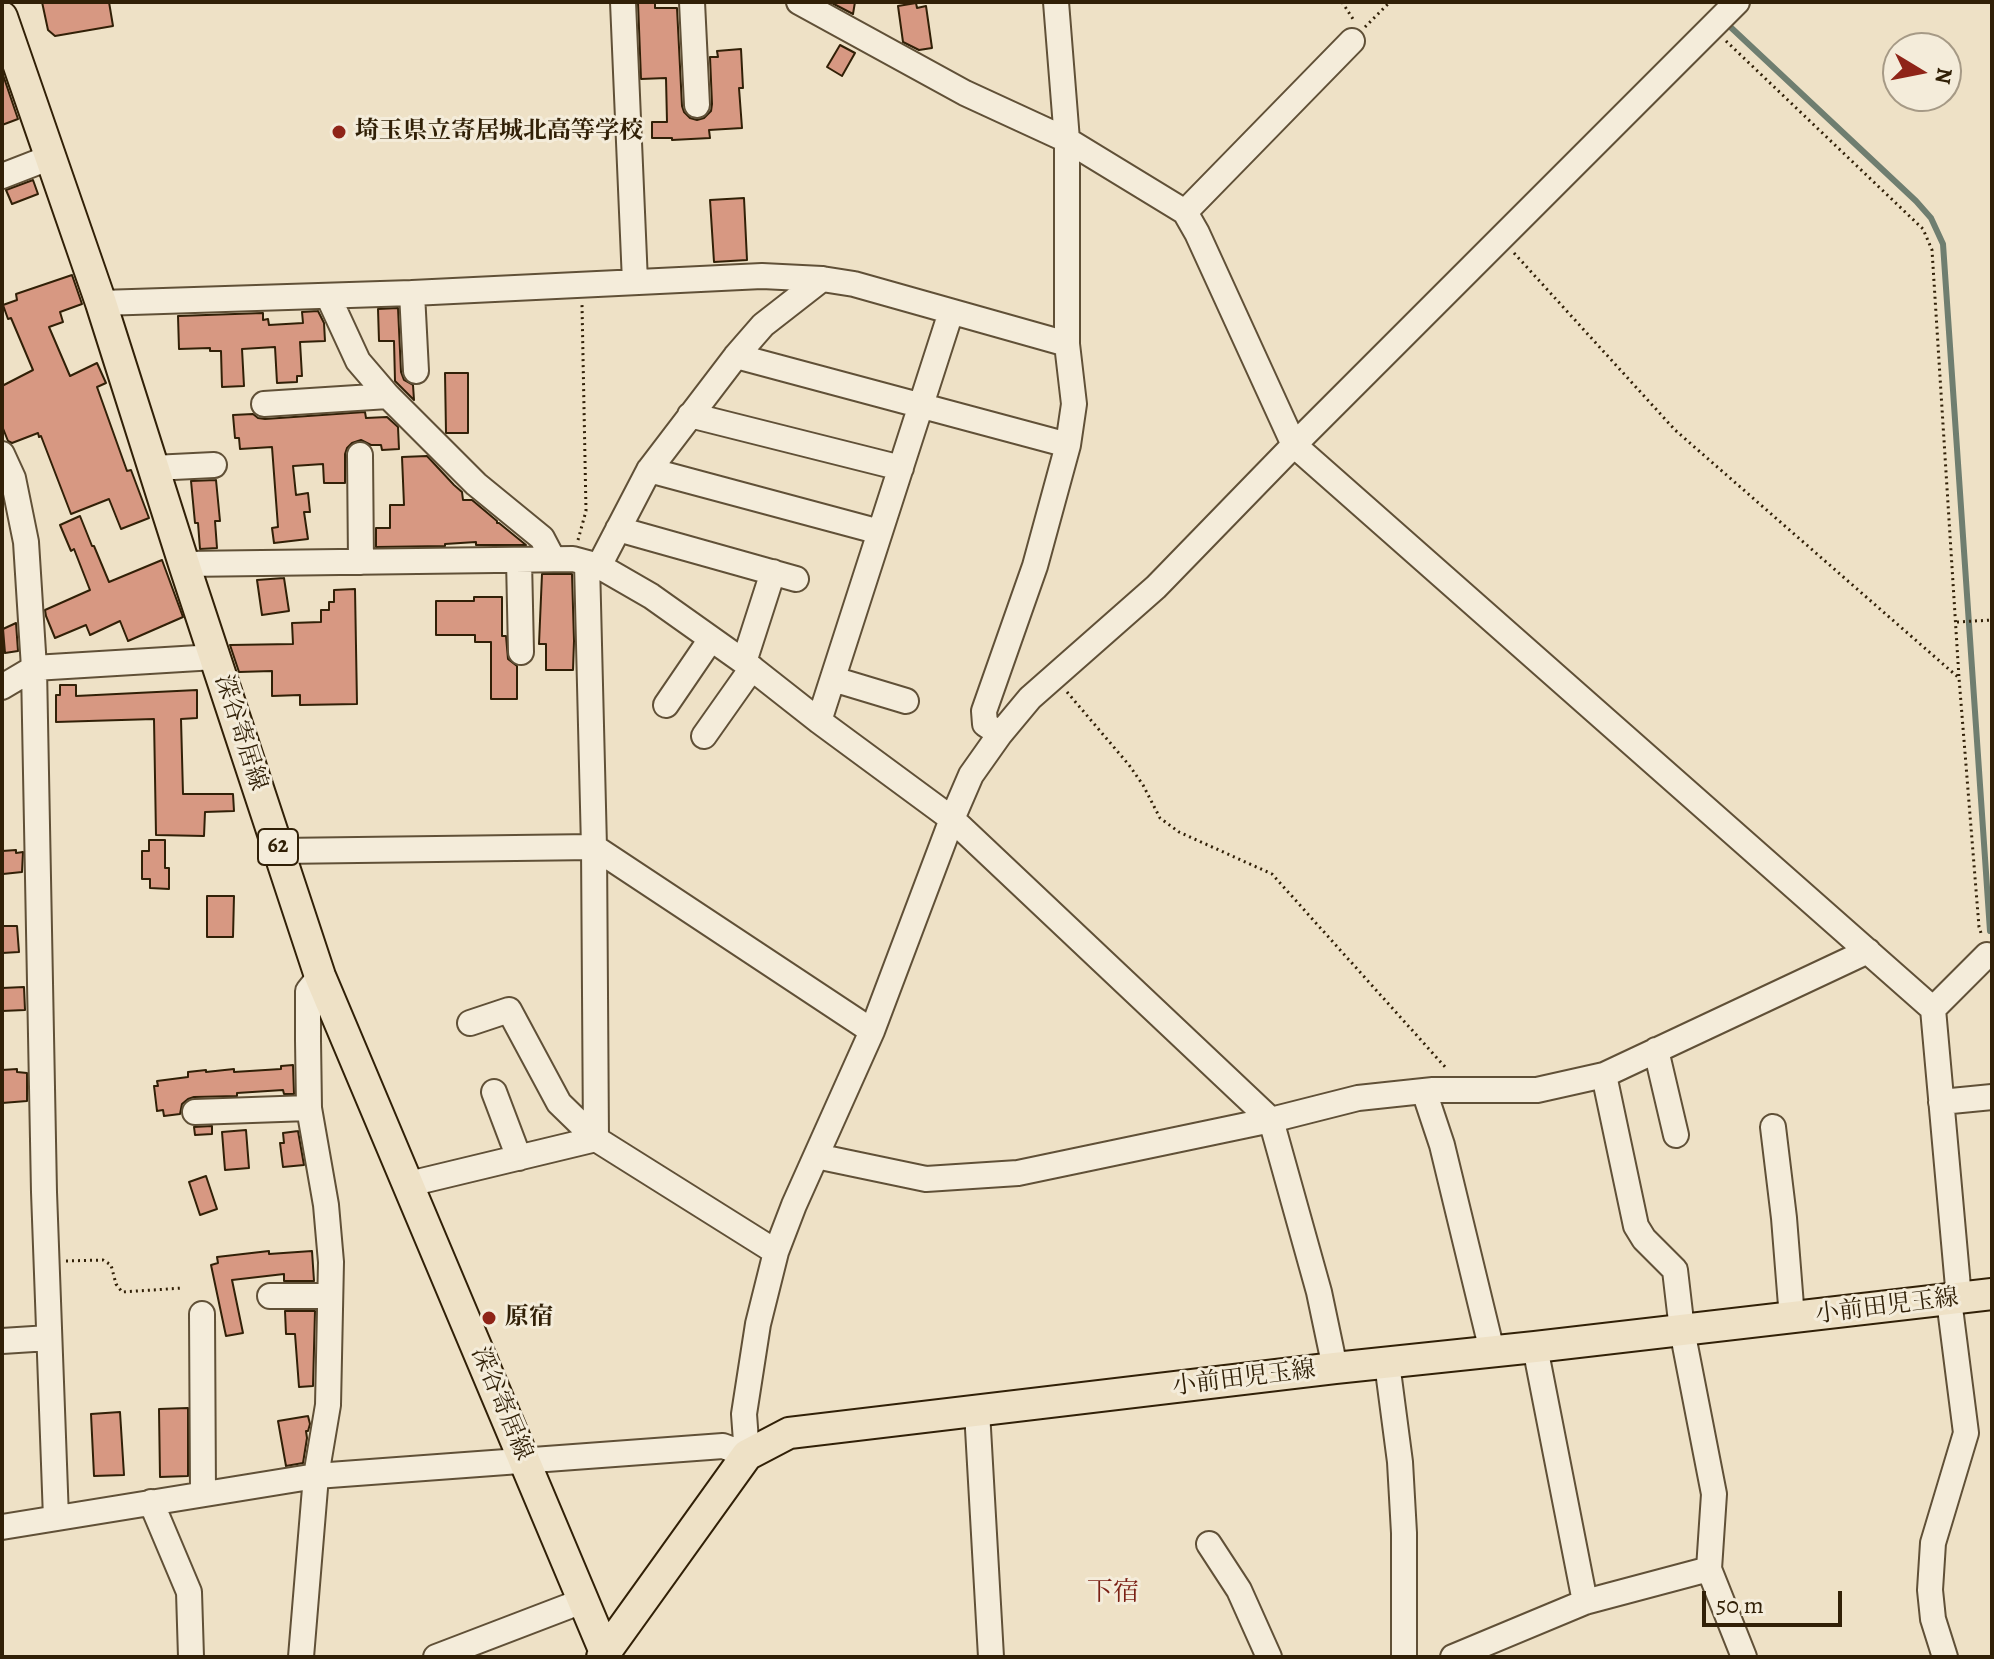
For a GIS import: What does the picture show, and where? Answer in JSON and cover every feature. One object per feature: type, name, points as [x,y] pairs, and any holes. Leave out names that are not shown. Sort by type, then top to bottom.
[{"type":"main road","name":"深谷寄居線","points":[[2,17],[12,78],[51,157],[320,976],[585,1600],[605,1656]]},
{"type":"main road","name":"小前田児玉線","points":[[605,1656],[747,1455],[789,1433],[1992,1294]]},
{"type":"street","points":[[623,2],[635,282]]},
{"type":"street","points":[[692,2],[697,105]]},
{"type":"street","points":[[799,2],[965,93],[1067,140],[1185,212],[1294,445],[1933,1009],[1966,1433],[1933,1543],[1930,1590],[1933,1619],[1945,1657]]},
{"type":"street","points":[[1000,734],[985,724],[984,711],[1035,566],[1068,445],[1074,404],[1067,344],[1067,140],[1056,2]]},
{"type":"street","points":[[2,1527],[316,1476],[723,1446],[747,1455],[744,1414],[758,1324],[776,1252],[872,1031],[971,775],[1030,698],[1156,587],[1737,2]]},
{"type":"street","points":[[1185,212],[1352,41]]},
{"type":"street","points":[[2,176],[51,157]]},
{"type":"street","points":[[101,303],[412,293],[762,276],[854,284],[1067,344]]},
{"type":"street","points":[[184,564],[578,562],[618,529],[649,470],[736,356],[763,325],[822,279]]},
{"type":"street","points":[[412,293],[416,371]]},
{"type":"street","points":[[328,296],[358,361],[388,396],[476,484],[542,538],[578,562],[651,596],[952,819],[1271,1120],[1319,1292],[1335,1368]]},
{"type":"street","points":[[819,721],[951,312]]},
{"type":"street","points":[[736,356],[1068,445]]},
{"type":"street","points":[[264,404],[388,396]]},
{"type":"street","points":[[690,415],[901,468]]},
{"type":"street","points":[[2,454],[13,478],[26,542],[34,668],[56,1518]]},
{"type":"street","points":[[360,455],[361,562]]},
{"type":"street","points":[[153,468],[214,465]]},
{"type":"street","points":[[649,470],[880,532]]},
{"type":"street","points":[[618,529],[784,576],[748,665],[704,736]]},
{"type":"street","points":[[519,560],[521,652]]},
{"type":"street","points":[[578,562],[594,847],[596,1139]]},
{"type":"street","points":[[666,705],[711,639]]},
{"type":"street","points":[[2,687],[34,668],[215,657]]},
{"type":"street","points":[[833,679],[906,701]]},
{"type":"street","points":[[279,851],[594,847],[872,1031]]},
{"type":"street","points":[[816,1156],[926,1179],[1018,1173],[1271,1120],[1358,1098],[1424,1091],[1537,1090],[1604,1075],[1868,951]]},
{"type":"street","points":[[1933,1009],[1987,955]]},
{"type":"street","points":[[301,1657],[316,1476],[328,1405],[331,1262],[326,1205],[309,1108],[308,991],[320,976]]},
{"type":"street","points":[[470,1023],[509,1010],[559,1103],[596,1139],[776,1252]]},
{"type":"street","points":[[1656,1050],[1676,1135]]},
{"type":"street","points":[[1604,1075],[1636,1226],[1644,1239],[1675,1270],[1682,1330],[1714,1494],[1709,1569],[1744,1657]]},
{"type":"street","points":[[1424,1091],[1442,1145],[1492,1351]]},
{"type":"street","points":[[494,1092],[519,1158]]},
{"type":"street","points":[[1941,1102],[1992,1097]]},
{"type":"street","points":[[195,1112],[309,1108]]},
{"type":"street","points":[[1773,1127],[1792,1318]]},
{"type":"street","points":[[409,1184],[596,1139]]},
{"type":"street","points":[[270,1296],[330,1296]]},
{"type":"street","points":[[202,1314],[203,1494]]},
{"type":"street","points":[[2,1341],[49,1338]]},
{"type":"street","points":[[1535,1347],[1585,1602]]},
{"type":"street","points":[[1387,1363],[1403,1505],[1404,1657]]},
{"type":"street","points":[[977,1411],[991,1657]]},
{"type":"street","points":[[151,1502],[189,1592],[191,1657]]},
{"type":"street","points":[[1209,1544],[1239,1590],[1269,1657]]},
{"type":"street","points":[[1453,1657],[1585,1602],[1709,1569]]},
{"type":"street","points":[[448,1655],[585,1600]]},
{"type":"path","points":[[1342,2],[1363,30],[1390,2]]},
{"type":"path","points":[[1712,27],[1923,229],[1932,250],[1959,678],[1979,927],[1987,955]]},
{"type":"path","points":[[1501,238],[1675,430],[1959,678]]},
{"type":"path","points":[[578,562],[586,511],[581,285]]},
{"type":"path","points":[[1957,622],[1992,620]]},
{"type":"path","points":[[1054,677],[1129,765],[1160,818],[1179,832],[1272,874],[1451,1074],[1458,1090]]},
{"type":"path","points":[[47,1262],[103,1260],[111,1265],[116,1284],[122,1292],[183,1288]]},
{"type":"building","points":[[42,2],[109,2],[113,26],[55,36],[48,30]]},
{"type":"building","points":[[655,2],[655,8],[677,8],[682,106],[690,118],[704,118],[711,111],[710,57],[718,57],[717,51],[741,49],[743,88],[739,88],[742,128],[709,130],[710,138],[652,138],[652,122],[667,122],[666,78],[641,79],[638,3]]},
{"type":"building","points":[[830,2],[855,2],[853,14]]},
{"type":"building","points":[[916,3],[917,8],[926,6],[932,48],[919,50],[903,42],[898,6]]},
{"type":"building","points":[[840,45],[855,53],[842,76],[827,67]]},
{"type":"building","points":[[2,72],[18,119],[2,125]]},
{"type":"building","points":[[33,180],[38,194],[12,204],[6,190]]},
{"type":"building","points":[[744,198],[747,260],[714,262],[710,200]]},
{"type":"building","points":[[72,275],[82,304],[60,312],[63,322],[49,327],[70,376],[97,363],[106,383],[97,387],[127,471],[131,470],[149,518],[121,529],[109,499],[71,514],[41,436],[38,433],[12,443],[8,441],[2,426],[2,386],[33,370],[3,305],[17,300],[16,294]]},
{"type":"building","points":[[398,308],[401,372],[404,380],[413,385],[414,400],[395,381],[394,341],[379,341],[378,309]]},
{"type":"building","points":[[318,311],[324,323],[325,341],[300,342],[302,376],[297,376],[297,382],[277,383],[275,347],[242,349],[244,386],[222,387],[221,351],[210,351],[210,348],[179,349],[178,316],[263,313],[263,320],[268,319],[269,325],[303,323],[302,312]]},
{"type":"building","points":[[445,373],[468,373],[468,433],[446,433]]},
{"type":"building","points":[[365,412],[366,418],[387,417],[398,427],[399,449],[382,450],[381,445],[371,445],[361,440],[352,443],[345,454],[345,483],[324,483],[323,464],[293,466],[296,495],[308,493],[310,512],[304,512],[308,539],[274,543],[272,528],[278,527],[272,447],[240,449],[239,438],[235,438],[233,415],[253,414],[265,419]]},
{"type":"building","points":[[427,456],[462,492],[463,500],[472,500],[526,545],[476,545],[476,542],[445,546],[376,547],[376,528],[390,528],[390,505],[404,505],[402,457]]},
{"type":"building","points":[[216,480],[220,521],[215,521],[217,548],[200,549],[191,481]]},
{"type":"building","points":[[80,516],[109,582],[162,560],[183,617],[128,641],[120,621],[90,635],[86,625],[55,638],[45,610],[90,590],[74,549],[71,551],[60,525]]},
{"type":"building","points":[[542,574],[572,574],[573,670],[546,670],[546,644],[539,644]]},
{"type":"building","points":[[284,578],[289,611],[262,615],[257,580]]},
{"type":"building","points":[[355,589],[357,704],[300,705],[300,695],[272,696],[272,671],[239,672],[230,645],[293,644],[292,623],[321,622],[321,610],[329,610],[329,602],[334,602],[334,590]]},
{"type":"building","points":[[474,597],[502,597],[502,636],[506,636],[508,659],[517,666],[517,699],[491,699],[491,642],[475,642],[475,635],[436,635],[436,601],[474,601]]},
{"type":"building","points":[[16,623],[18,651],[5,653],[3,629]]},
{"type":"building","points":[[60,685],[76,685],[76,696],[197,690],[197,718],[181,719],[183,794],[233,794],[234,811],[205,812],[204,836],[156,835],[154,719],[56,722],[56,695],[60,695]]},
{"type":"building","points":[[149,840],[165,840],[169,889],[150,888],[150,879],[142,879],[142,851],[149,851]]},
{"type":"building","points":[[16,850],[16,853],[23,852],[22,872],[3,874],[2,851]]},
{"type":"building","points":[[207,896],[234,896],[233,937],[207,937]]},
{"type":"building","points":[[2,926],[17,926],[19,952],[2,953]]},
{"type":"building","points":[[24,987],[25,1010],[2,1011],[2,988]]},
{"type":"building","points":[[293,1065],[294,1094],[284,1094],[283,1090],[194,1097],[182,1104],[180,1114],[164,1116],[163,1110],[157,1111],[154,1086],[158,1086],[157,1081],[188,1077],[188,1072],[281,1069],[281,1066]]},
{"type":"building","points":[[17,1069],[17,1072],[27,1073],[27,1101],[2,1103],[2,1070]]},
{"type":"building","points":[[212,1126],[212,1134],[195,1135],[194,1127]]},
{"type":"building","points":[[246,1130],[249,1168],[225,1170],[222,1132]]},
{"type":"building","points":[[298,1131],[304,1165],[283,1167],[280,1143],[284,1143],[283,1133]]},
{"type":"building","points":[[206,1176],[217,1209],[200,1215],[189,1182]]},
{"type":"building","points":[[269,1251],[269,1254],[312,1251],[314,1281],[284,1281],[284,1274],[232,1280],[243,1333],[226,1336],[211,1265],[218,1263],[217,1257]]},
{"type":"building","points":[[285,1311],[315,1311],[313,1386],[299,1387],[295,1334],[286,1334]]},
{"type":"building","points":[[188,1408],[188,1476],[160,1477],[159,1409]]},
{"type":"building","points":[[120,1412],[124,1475],[94,1476],[91,1414]]},
{"type":"building","points":[[308,1416],[310,1424],[306,1431],[303,1463],[286,1466],[278,1421]]},
{"type":"waterway","points":[[1724,21],[1916,201],[1931,218],[1943,244],[1990,931]]},
{"type":"place","name":"埼玉県立寄居城北高等学校","points":[[339,132]]},
{"type":"place","name":"原宿","points":[[489,1318]]},
{"type":"district","name":"下宿","points":[[1113,1594]]}]
